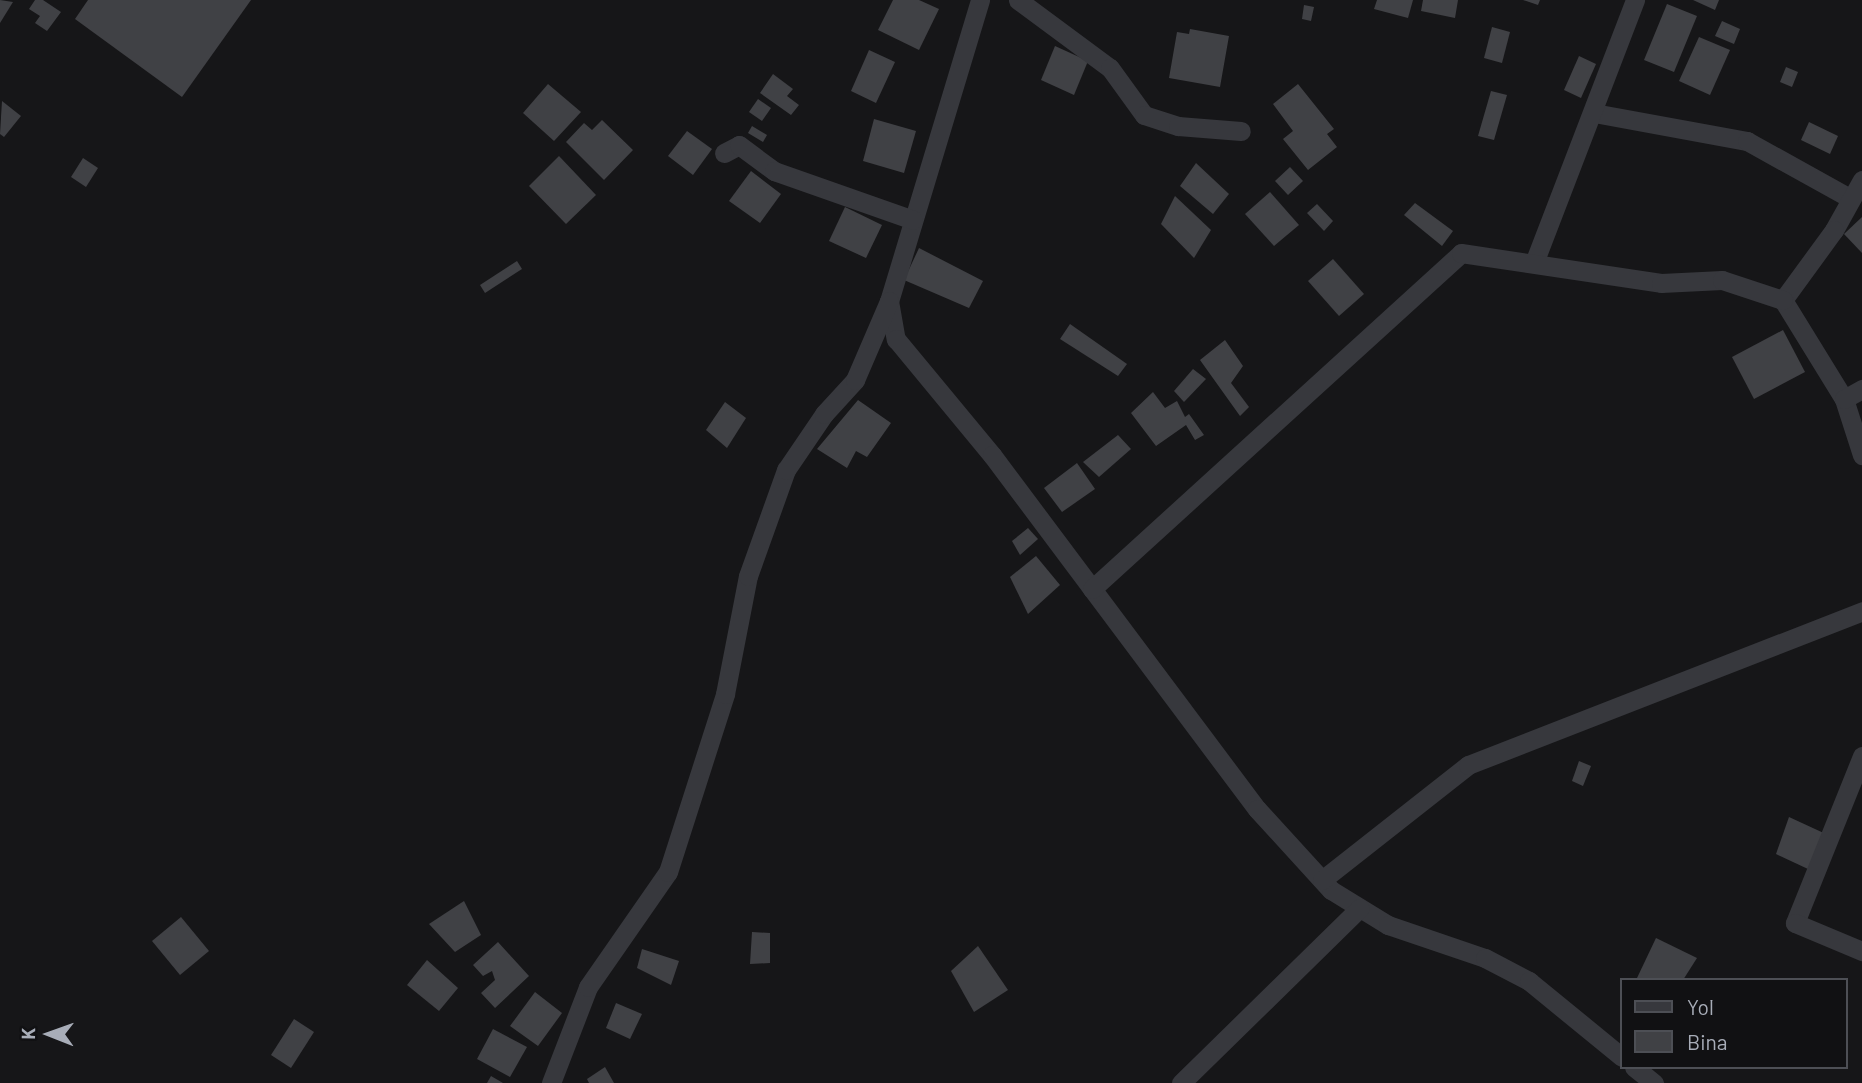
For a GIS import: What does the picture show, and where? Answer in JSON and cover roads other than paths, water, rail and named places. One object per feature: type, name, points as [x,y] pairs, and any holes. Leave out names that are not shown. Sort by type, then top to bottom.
[{"type":"street","points":[[556,1081],[588,987],[667,872],[725,694],[748,576],[786,470],[824,414],[855,380],[889,300],[980,0]]},
{"type":"street","points":[[1018,0],[1110,68],[1144,115],[1178,126],[1241,131]]},
{"type":"street","points":[[1534,263],[1594,113],[1635,0]]},
{"type":"street","points":[[1594,113],[1747,141],[1850,198]]},
{"type":"street","points":[[724,153],[739,145],[768,155],[774,171],[913,220]]},
{"type":"street","points":[[1783,300],[1835,230],[1862,180]]},
{"type":"street","points":[[1092,589],[1461,253],[1661,283],[1722,280],[1783,300],[1844,399],[1862,455]]},
{"type":"street","points":[[889,300],[896,340],[992,455],[1258,809],[1322,880],[1388,925],[1485,958],[1529,981],[1620,1055]]},
{"type":"street","points":[[1844,399],[1862,389]]},
{"type":"street","points":[[1322,880],[1468,765],[1862,611]]},
{"type":"street","points":[[1862,755],[1795,923],[1862,951]]},
{"type":"street","points":[[1181,1083],[1360,908]]},
{"type":"street","points":[[1636,1069],[1654,1083]]}]
